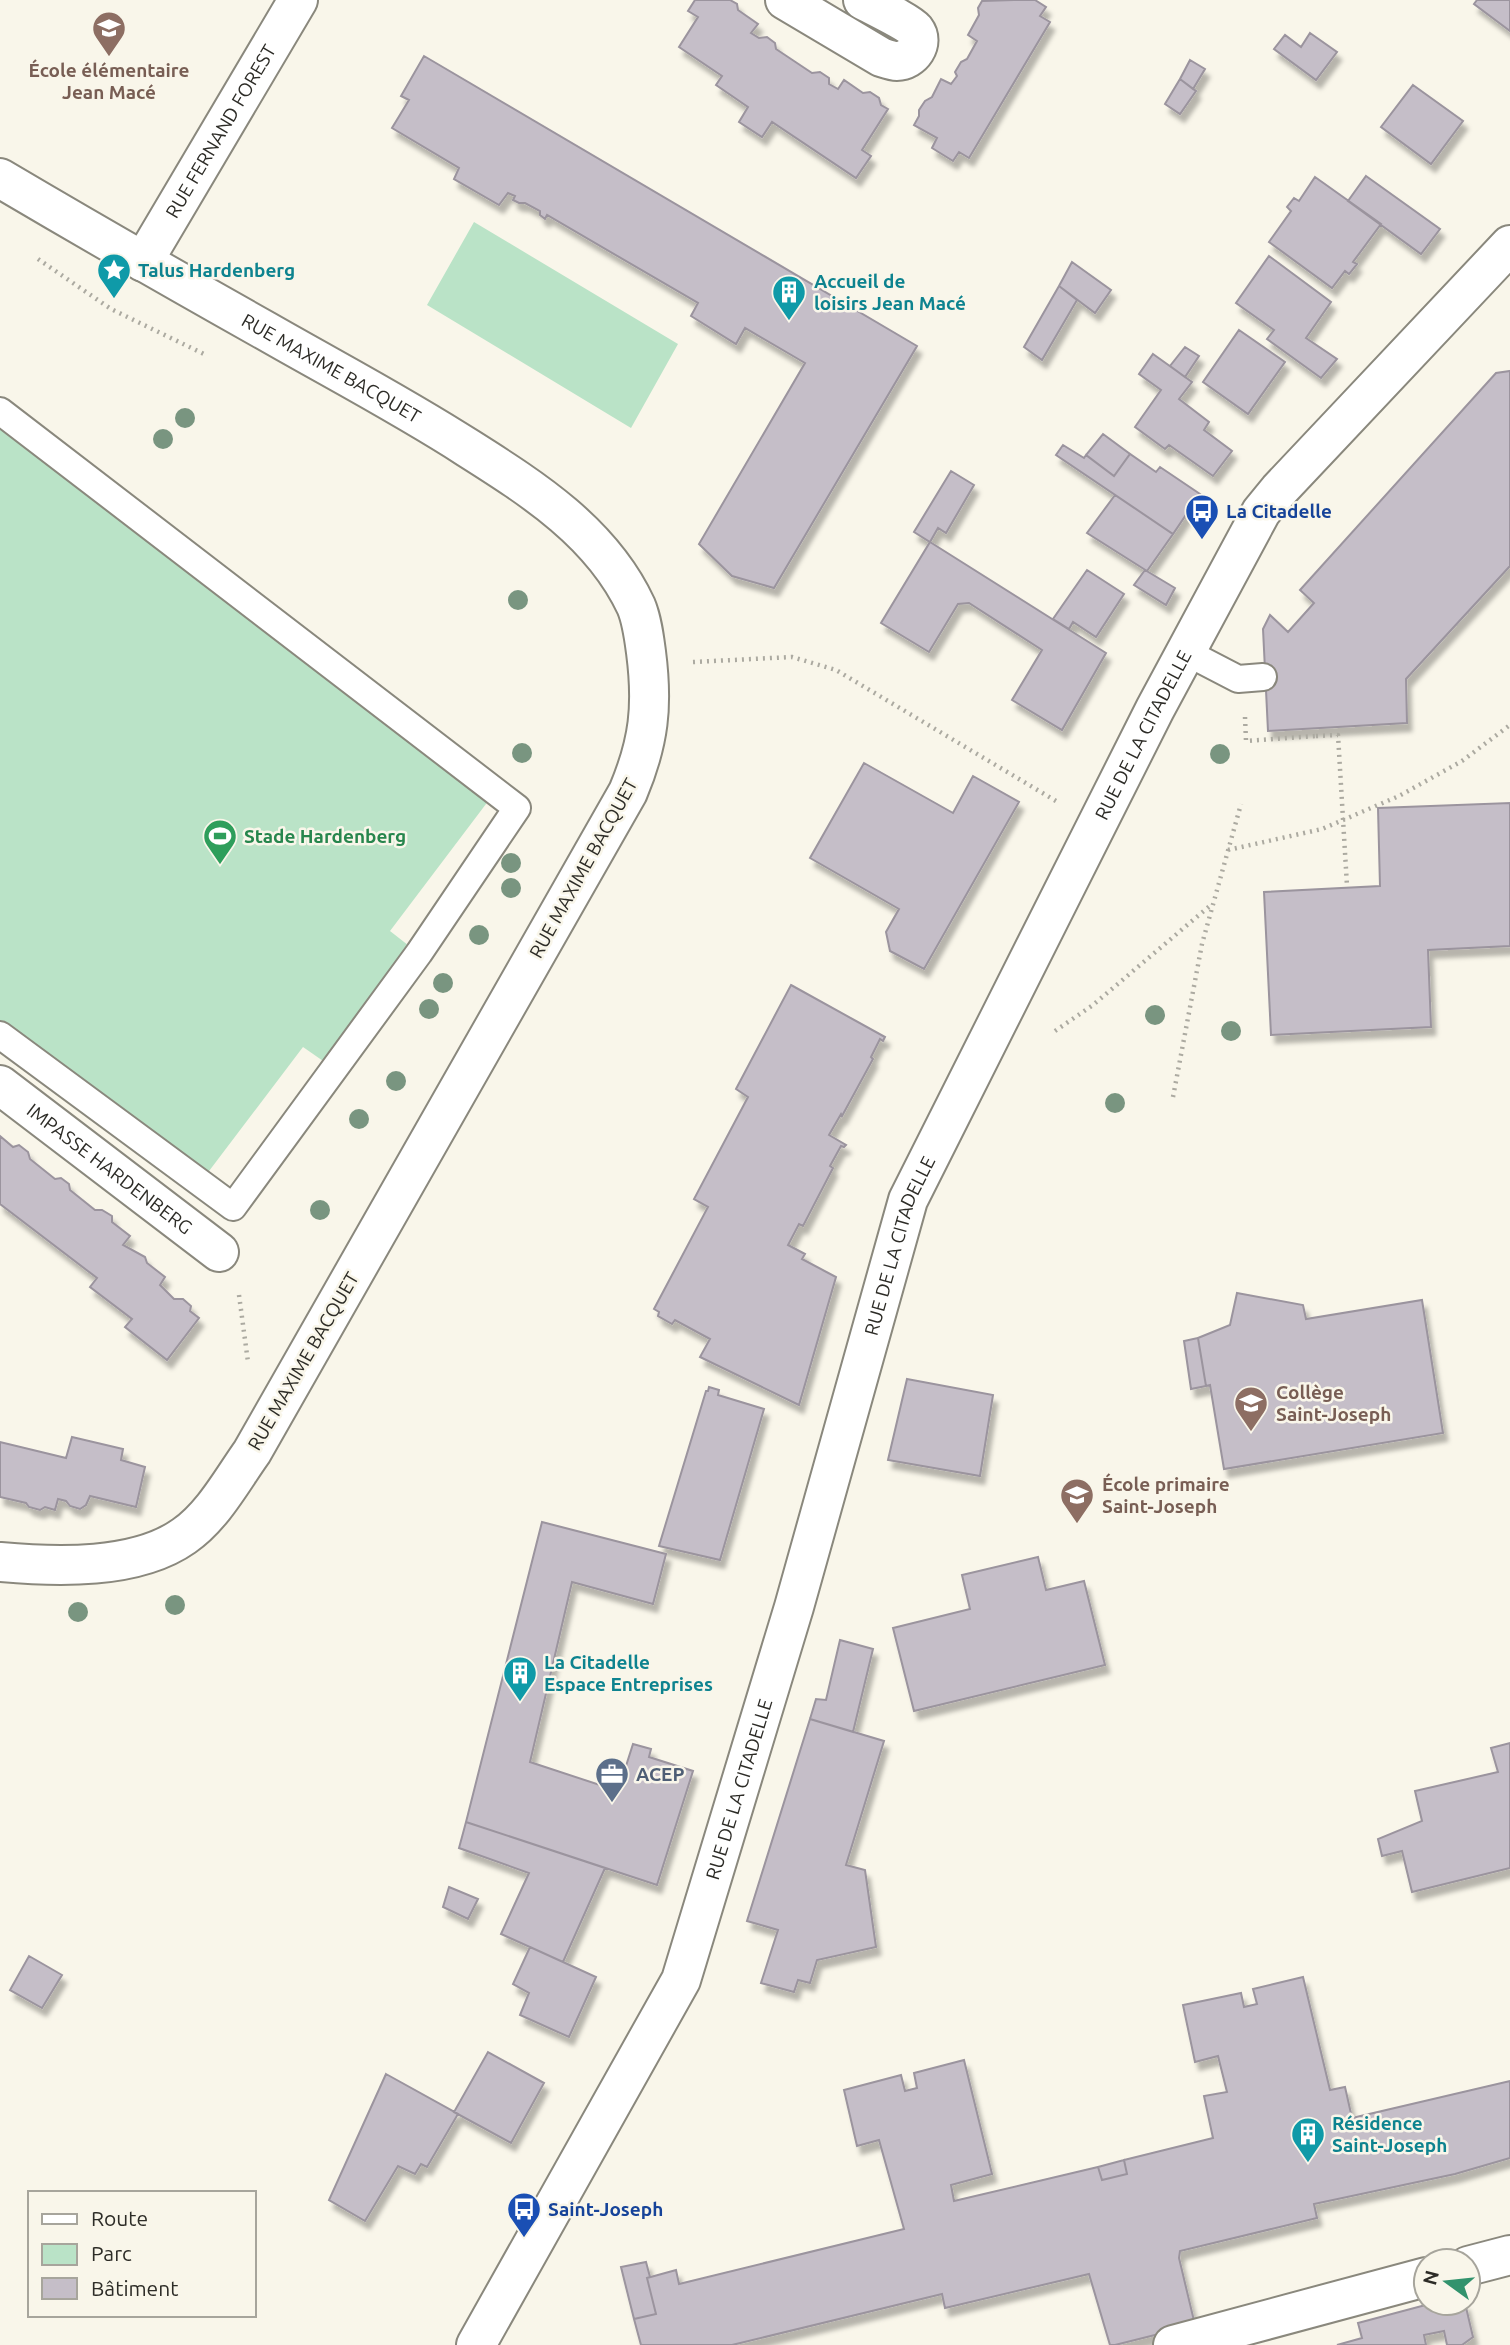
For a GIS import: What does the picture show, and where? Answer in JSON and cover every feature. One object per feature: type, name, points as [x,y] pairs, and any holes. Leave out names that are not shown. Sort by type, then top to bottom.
[{"type":"street","name":"RUE FERNAND FOREST","points":[[144,262],[298,0]]},
{"type":"street","points":[[785,0],[881,57],[895,62],[912,55],[919,38],[914,29],[863,0]]},
{"type":"street","name":"RUE MAXIME BACQUET","points":[[0,178],[438,428],[570,519],[598,549],[636,607],[644,636],[650,693],[648,727],[641,760],[628,792],[252,1452],[216,1503],[185,1536],[143,1555],[80,1565],[0,1562]]},
{"type":"street","name":"RUE DE LA CITADELLE","points":[[476,2345],[681,1980],[794,1607],[908,1200],[1186,652],[1261,512],[1510,246]]},
{"type":"street","name":"IMPASSE HARDENBERG","points":[[0,1085],[219,1252]]},
{"type":"street","points":[[1482,2262],[1510,2255]]},
{"type":"street","points":[[1173,2345],[1412,2281]]},
{"type":"lane","points":[[0,411],[517,808],[419,953],[233,1207],[0,1035]]},
{"type":"lane","points":[[1186,652],[1238,678],[1263,677]]},
{"type":"path","points":[[692,662],[792,657],[836,670],[1043,794]]},
{"type":"path","points":[[1228,849],[1322,830],[1399,796],[1462,761],[1510,725]]},
{"type":"path","points":[[1246,741],[1338,735],[1347,886]]},
{"type":"path","points":[[1173,1097],[1202,944],[1241,804]]},
{"type":"path","points":[[1055,1031],[1093,1005],[1213,903]]},
{"type":"path","points":[[240,1308],[249,1371]]},
{"type":"green space","points":[[474,222],[678,344],[631,428],[427,305]]},
{"type":"green space","name":"Stade Hardenberg","points":[[0,424],[489,800],[390,931],[413,949],[326,1063],[303,1047],[203,1179],[0,1023]]},
{"type":"building","points":[[695,0],[730,0],[737,4],[738,10],[758,24],[751,33],[759,38],[767,37],[775,43],[776,49],[812,73],[820,72],[829,78],[829,84],[838,89],[844,80],[863,93],[870,92],[879,98],[881,105],[888,109],[862,150],[871,156],[856,178],[772,122],[762,137],[739,122],[748,107],[716,85],[722,76],[679,47],[698,17],[688,11]]},
{"type":"building","points":[[1035,0],[1046,7],[1040,16],[1050,22],[969,158],[959,152],[953,161],[932,148],[937,138],[914,125],[919,110],[925,101],[932,97],[941,79],[951,84],[957,76],[955,72],[961,62],[967,59],[977,41],[968,35],[979,15],[978,8],[982,1]]},
{"type":"building","points":[[1477,0],[1510,0],[1510,31],[1474,4]]},
{"type":"building","points":[[1310,33],[1337,52],[1316,80],[1274,49],[1285,35],[1301,47]]},
{"type":"building","name":"Accueil de loisirs Jean Macé","points":[[424,56],[917,346],[774,588],[732,576],[699,544],[805,363],[745,328],[736,344],[691,316],[698,303],[547,215],[545,219],[540,215],[540,211],[513,200],[515,196],[508,193],[499,205],[454,179],[459,168],[392,128],[409,100],[401,96]]},
{"type":"building","points":[[1190,60],[1205,69],[1193,89],[1180,79]]},
{"type":"building","points":[[1180,79],[1196,91],[1180,114],[1165,104]]},
{"type":"building","points":[[1413,85],[1463,121],[1431,164],[1381,127]]},
{"type":"building","points":[[1366,176],[1440,229],[1421,254],[1348,201]]},
{"type":"building","points":[[1315,177],[1381,224],[1353,262],[1357,264],[1349,274],[1345,271],[1332,288],[1269,242],[1291,211],[1287,207],[1294,198],[1299,201]]},
{"type":"building","points":[[1269,256],[1331,302],[1306,338],[1337,359],[1321,378],[1267,339],[1274,330],[1236,303]]},
{"type":"building","points":[[1072,262],[1111,290],[1095,313],[1059,286]]},
{"type":"building","points":[[1059,286],[1077,300],[1042,360],[1024,347]]},
{"type":"building","points":[[1239,330],[1285,362],[1248,414],[1203,382]]},
{"type":"building","points":[[1185,347],[1199,356],[1185,377],[1170,366]]},
{"type":"building","points":[[1153,354],[1192,382],[1179,399],[1209,422],[1204,430],[1232,451],[1213,476],[1169,445],[1165,449],[1135,427],[1161,390],[1139,374]]},
{"type":"building","points":[[1510,371],[1510,566],[1406,679],[1407,723],[1268,731],[1263,629],[1270,615],[1288,632],[1314,603],[1300,590],[1496,373]]},
{"type":"building","points":[[1103,434],[1130,454],[1114,476],[1086,455]]},
{"type":"building","points":[[1063,445],[1084,458],[1086,455],[1114,476],[1130,454],[1156,472],[1160,467],[1200,494],[1173,534],[1056,455]]},
{"type":"building","points":[[951,471],[974,485],[946,533],[938,528],[930,542],[914,532]]},
{"type":"building","points":[[1115,495],[1173,534],[1147,571],[1087,533]]},
{"type":"building","points":[[930,542],[1106,653],[1062,730],[1012,700],[1042,650],[969,603],[958,604],[929,652],[881,623]]},
{"type":"building","points":[[1087,570],[1124,594],[1096,637],[1073,622],[1069,629],[1053,619]]},
{"type":"building","points":[[1145,570],[1175,588],[1166,605],[1134,585]]},
{"type":"building","points":[[864,763],[953,813],[973,776],[1019,802],[924,969],[890,951],[886,932],[899,909],[810,858]]},
{"type":"building","points":[[1510,803],[1510,946],[1428,950],[1431,1027],[1271,1035],[1264,892],[1380,886],[1378,808]]},
{"type":"building","points":[[791,985],[885,1037],[883,1041],[880,1039],[871,1057],[873,1059],[829,1135],[846,1145],[841,1146],[830,1166],[833,1168],[803,1226],[799,1224],[788,1245],[805,1254],[802,1259],[836,1277],[799,1405],[700,1357],[710,1339],[675,1320],[672,1324],[658,1316],[659,1312],[654,1309],[708,1207],[694,1199],[748,1097],[736,1089]]},
{"type":"building","points":[[0,1136],[13,1147],[19,1145],[28,1152],[30,1159],[55,1179],[61,1178],[69,1184],[70,1190],[95,1210],[102,1210],[112,1216],[112,1222],[130,1236],[123,1245],[145,1257],[147,1263],[165,1277],[160,1285],[174,1299],[183,1299],[191,1306],[190,1311],[199,1318],[167,1360],[125,1327],[132,1319],[90,1287],[97,1278],[0,1204]]},
{"type":"building","points":[[1237,1293],[1303,1305],[1306,1319],[1422,1300],[1443,1433],[1224,1469],[1210,1385],[1206,1386],[1198,1338],[1230,1325]]},
{"type":"building","points":[[1198,1338],[1206,1386],[1191,1389],[1184,1341]]},
{"type":"building","points":[[907,1379],[993,1395],[980,1476],[888,1460]]},
{"type":"building","points":[[709,1387],[719,1390],[718,1395],[764,1409],[720,1560],[659,1546]]},
{"type":"building","points":[[72,1437],[123,1449],[121,1460],[145,1467],[136,1507],[90,1496],[86,1505],[80,1509],[58,1499],[55,1510],[45,1507],[40,1510],[29,1507],[26,1503],[0,1497],[0,1442],[66,1458]]},
{"type":"building","name":"La Citadelle Espace Entreprises","points":[[542,1522],[666,1554],[653,1604],[572,1582],[530,1762],[618,1791],[633,1744],[651,1749],[649,1757],[693,1771],[657,1885],[466,1822]]},
{"type":"building","points":[[1038,1557],[1046,1590],[1084,1581],[1105,1665],[914,1711],[893,1628],[970,1609],[962,1575]]},
{"type":"building","points":[[840,1640],[873,1649],[853,1732],[810,1719],[816,1699],[826,1700]]},
{"type":"building","points":[[810,1719],[884,1741],[846,1865],[865,1870],[876,1947],[817,1960],[810,1983],[798,1980],[794,1992],[761,1983],[778,1930],[747,1921]]},
{"type":"building","points":[[1510,1743],[1510,1868],[1412,1892],[1402,1851],[1382,1856],[1378,1839],[1422,1821],[1415,1791],[1498,1772],[1491,1748]]},
{"type":"building","points":[[466,1822],[605,1868],[563,1962],[501,1934],[529,1873],[459,1848]]},
{"type":"building","points":[[449,1887],[478,1899],[468,1919],[443,1907]]},
{"type":"building","points":[[530,1947],[596,1977],[569,2037],[520,2015],[529,1993],[513,1984]]},
{"type":"building","points":[[29,1956],[62,1975],[42,2008],[10,1990]]},
{"type":"building","name":"Résidence Saint-Joseph","points":[[1303,1977],[1330,2090],[1345,2087],[1352,2118],[1510,2081],[1510,2158],[1455,2174],[1314,2204],[1317,2218],[1180,2251],[1179,2258],[1195,2325],[1115,2345],[1110,2345],[1089,2274],[945,2308],[942,2294],[732,2345],[641,2345],[634,2319],[656,2314],[647,2278],[676,2270],[679,2284],[904,2229],[879,2140],[857,2146],[844,2090],[901,2075],[905,2091],[917,2088],[914,2073],[964,2060],[992,2174],[951,2185],[954,2201],[1098,2167],[1102,2180],[1127,2174],[1124,2160],[1213,2138],[1204,2096],[1227,2092],[1218,2056],[1195,2062],[1183,2005],[1241,1993],[1244,2007],[1257,2004],[1253,1989]]},
{"type":"building","points":[[488,2052],[544,2083],[511,2143],[454,2112]]},
{"type":"building","points":[[386,2074],[458,2114],[427,2167],[421,2164],[415,2174],[398,2166],[365,2221],[329,2200]]},
{"type":"building","points":[[1124,2160],[1127,2174],[1102,2180],[1098,2167]]},
{"type":"building","points":[[646,2262],[656,2314],[634,2319],[621,2267]]},
{"type":"building","points":[[1412,2309],[1412,2317],[1468,2317],[1473,2337],[1462,2345],[1447,2345],[1444,2331],[1424,2335],[1426,2345],[1337,2345],[1362,2338],[1358,2323]]},
{"type":"place","name":"École élémentaire Jean Macé","points":[[109,58]]},
{"type":"place","name":"Talus Hardenberg","points":[[114,300]]},
{"type":"place","name":"Accueil de loisirs Jean Macé","points":[[789,322]]},
{"type":"place","name":"La Citadelle","points":[[1202,541]]},
{"type":"place","name":"Stade Hardenberg","points":[[220,866]]},
{"type":"place","name":"Collège Saint-Joseph","points":[[1251,1433]]},
{"type":"place","name":"École primaire Saint-Joseph","points":[[1077,1525]]},
{"type":"place","name":"La Citadelle Espace Entreprises","points":[[520,1703]]},
{"type":"place","name":"ACEP","points":[[612,1804]]},
{"type":"place","name":"Résidence Saint-Joseph","points":[[1308,2164]]},
{"type":"place","name":"Saint-Joseph","points":[[524,2239]]}]
